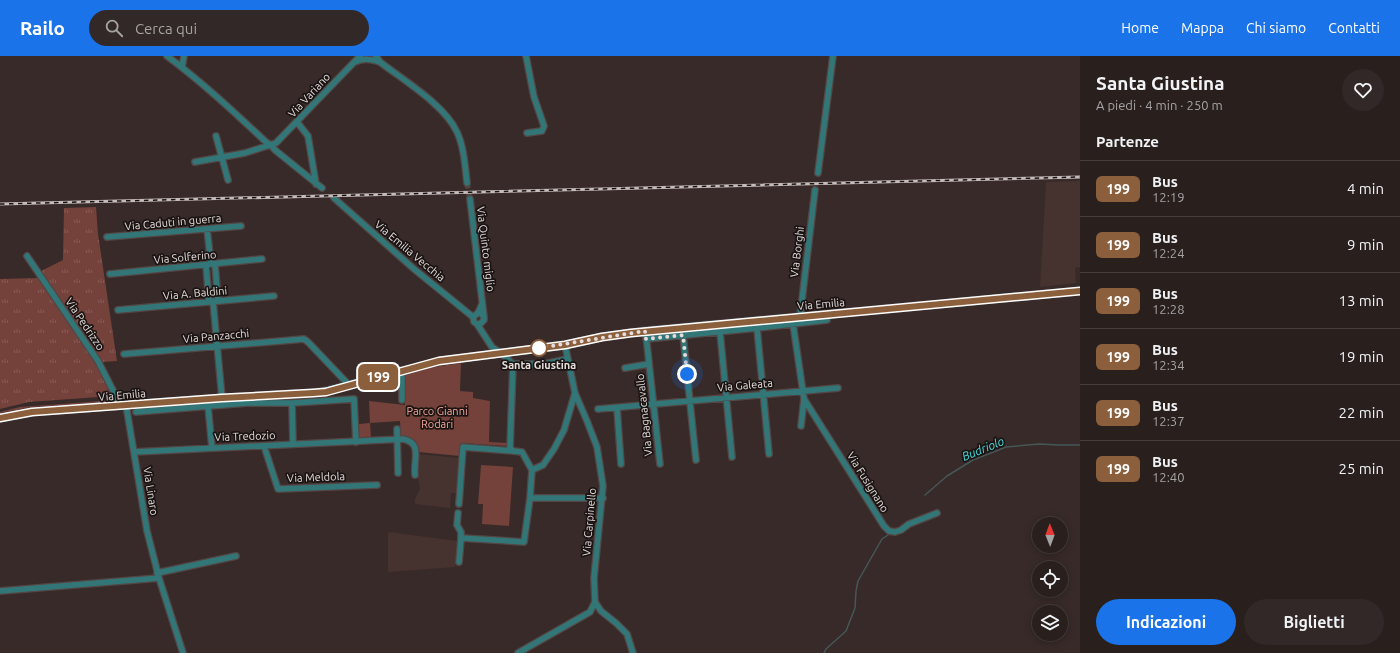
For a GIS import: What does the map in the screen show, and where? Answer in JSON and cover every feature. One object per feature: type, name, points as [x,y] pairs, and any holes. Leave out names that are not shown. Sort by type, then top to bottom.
[{"type":"main road","name":"Via Emilia","points":[[0,418],[32,412],[222,398],[247,400],[326,392],[439,361],[565,345],[602,337],[646,335],[793,321],[800,317],[1080,291]]},
{"type":"street","points":[[167,56],[234,111],[275,150],[322,188]]},
{"type":"street","points":[[182,67],[184,56]]},
{"type":"street","name":"Via Variano","points":[[271,145],[276,143],[297,122],[360,56]]},
{"type":"street","points":[[376,56],[380,62]]},
{"type":"street","points":[[526,56],[534,97],[544,126],[542,131],[527,133]]},
{"type":"street","points":[[818,173],[834,56]]},
{"type":"street","points":[[353,63],[368,57],[380,62],[437,105],[452,123],[457,132],[468,183]]},
{"type":"street","points":[[297,122],[308,136],[316,184]]},
{"type":"street","points":[[216,136],[228,180]]},
{"type":"street","points":[[195,162],[249,152],[271,145]]},
{"type":"street","name":"Via Borghi","points":[[800,317],[815,190]]},
{"type":"street","name":"Via Emilia Vecchia","points":[[334,198],[414,269],[475,315]]},
{"type":"street","name":"Via Quinto miglio","points":[[470,199],[484,319]]},
{"type":"street","name":"Via Caduti in guerra","points":[[107,237],[241,226]]},
{"type":"street","points":[[207,229],[222,398]]},
{"type":"street","name":"Via Pedrizzo","points":[[27,256],[98,361],[124,406]]},
{"type":"street","name":"Via Solferino","points":[[110,274],[262,259]]},
{"type":"street","points":[[211,264],[213,301]]},
{"type":"street","name":"Via A. Baldini","points":[[118,310],[274,296]]},
{"type":"street","name":"Via Quinto miglio","points":[[475,315],[483,302]]},
{"type":"street","name":"Via Emilia Vecchia","points":[[475,315],[481,313],[484,319]]},
{"type":"street","name":"Via Emilia Vecchia","points":[[475,315],[474,322],[485,335],[492,347],[501,353]]},
{"type":"street","points":[[477,324],[480,324],[484,319]]},
{"type":"street","points":[[484,319],[485,335]]},
{"type":"street","name":"Via Emilia","points":[[646,335],[683,335],[720,332],[756,328],[793,321],[827,320]]},
{"type":"street","points":[[793,321],[804,390],[801,426]]},
{"type":"street","points":[[756,328],[769,454]]},
{"type":"street","points":[[720,332],[732,457]]},
{"type":"street","name":"Via Bagnacavallo","points":[[646,335],[660,464]]},
{"type":"street","points":[[683,335],[696,460]]},
{"type":"street","name":"Via Panzacchi","points":[[124,354],[304,339],[348,385]]},
{"type":"street","points":[[501,353],[513,364],[545,364],[567,359],[565,345]]},
{"type":"street","name":"Via Carpinello","points":[[567,359],[574,393],[590,428],[596,447],[603,486],[594,578],[595,602]]},
{"type":"street","points":[[513,364],[510,448],[513,452]]},
{"type":"street","name":"Via Bagnacavallo","points":[[625,368],[649,364]]},
{"type":"street","points":[[402,370],[402,400]]},
{"type":"street","points":[[804,390],[838,388]]},
{"type":"street","name":"Via Galeata","points":[[598,409],[804,390]]},
{"type":"street","points":[[326,392],[327,400],[354,399],[356,442]]},
{"type":"street","points":[[532,470],[543,466],[554,449],[564,430],[574,393]]},
{"type":"street","name":"Via Fusignano","points":[[804,399],[884,526],[889,531],[894,532],[901,530],[909,524],[937,513]]},
{"type":"street","name":"Via Emilia","points":[[136,412],[208,406],[247,400],[292,403],[327,400]]},
{"type":"street","points":[[292,403],[293,444]]},
{"type":"street","name":"Via Linaro","points":[[124,406],[134,452],[147,531],[158,576],[183,653]]},
{"type":"street","points":[[208,406],[212,448]]},
{"type":"street","points":[[617,408],[621,464]]},
{"type":"street","points":[[397,429],[398,473]]},
{"type":"street","name":"Via Tredozio","points":[[134,452],[408,440],[414,445],[416,453],[415,475]]},
{"type":"street","name":"Via Meldola","points":[[264,446],[278,489],[377,485]]},
{"type":"street","points":[[459,504],[463,447],[522,452],[532,470],[524,542],[461,538]]},
{"type":"street","points":[[530,498],[602,498]]},
{"type":"street","points":[[458,513],[457,525],[461,532],[459,562]]},
{"type":"street","points":[[0,591],[158,576],[236,556]]},
{"type":"street","points":[[518,653],[590,612],[595,602],[601,611],[626,634],[631,644],[633,653]]},
{"type":"shaded area","points":[[1080,181],[1080,267],[1075,268],[1076,283],[1040,287],[1046,182]]},
{"type":"shaded area","points":[[418,454],[459,458],[457,493],[451,493],[450,508],[415,504],[415,499],[420,489],[417,472]]},
{"type":"shaded area","points":[[388,532],[458,541],[455,567],[388,572]]},
{"type":"green space","points":[[96,207],[98,234],[117,361],[102,362],[40,273],[41,271],[63,260],[64,208]]},
{"type":"green space","points":[[38,278],[95,362],[113,396],[29,402],[0,409],[0,279]]},
{"type":"green space","name":"Parco Gianni Rodari","points":[[461,363],[460,391],[473,392],[473,398],[490,401],[489,442],[508,443],[508,446],[461,443],[460,456],[418,452],[417,449],[401,438],[400,421],[370,423],[369,401],[405,405],[405,373]]},
{"type":"green space","points":[[116,400],[115,402],[32,407],[0,413],[20,407]]},
{"type":"green space","points":[[370,423],[371,438],[359,439],[359,424]]},
{"type":"green space","points":[[481,465],[513,467],[509,526],[482,524],[483,504],[478,504]]},
{"type":"waterway","name":"Budriolo","points":[[925,495],[947,476],[973,460],[1006,447],[1039,444],[1080,445]]},
{"type":"waterway","name":"Budriolo","points":[[824,653],[826,649],[846,631],[855,608],[858,581],[882,539],[888,535]]},
{"type":"tunnel","points":[[467,183],[470,199]]},
{"type":"railway","points":[[0,204],[1080,177]]},
{"type":"bus line","name":"199","points":[[0,418],[32,412],[326,392],[439,361],[565,345],[602,337],[645,331],[1080,291]]},
{"type":"place","name":"Santa Giustina","points":[[539,348]]},
{"type":"route","points":[[539,348],[645,331],[646,339],[683,335],[687,374]]}]
